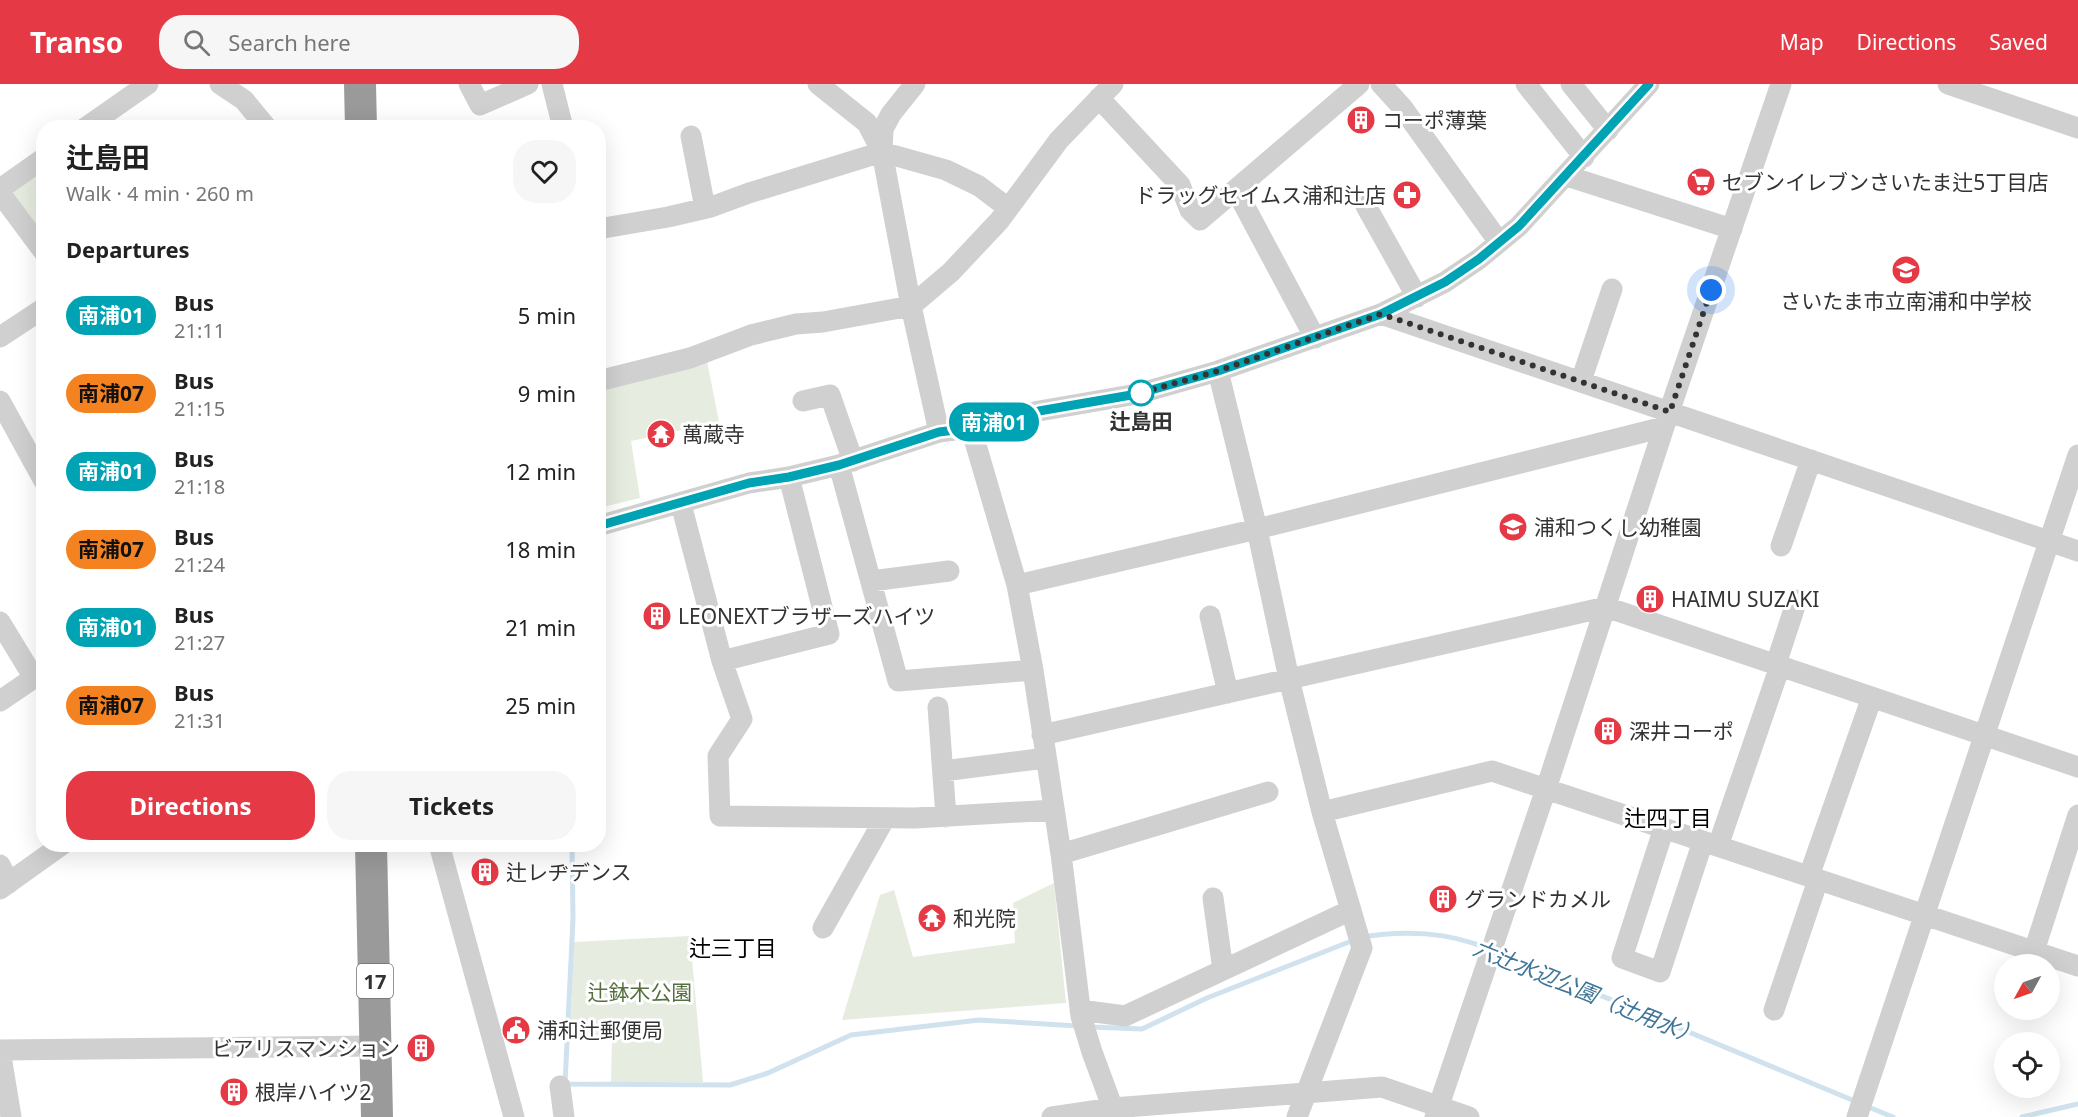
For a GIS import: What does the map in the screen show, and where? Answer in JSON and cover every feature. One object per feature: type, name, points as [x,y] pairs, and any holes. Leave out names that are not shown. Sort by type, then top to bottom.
[{"type":"highway","points":[[360,84],[361,120]]},
{"type":"highway","name":"17","points":[[371,852],[377,1117]]},
{"type":"street","points":[[102,120],[148,84]]},
{"type":"street","points":[[220,84],[244,100],[260,120]]},
{"type":"street","points":[[469,84],[480,105],[528,84]]},
{"type":"street","points":[[552,84],[561,120]]},
{"type":"street","points":[[818,84],[867,123],[882,152]]},
{"type":"street","points":[[915,84],[891,114],[883,129],[882,152],[911,306],[939,432]]},
{"type":"street","points":[[606,379],[690,358],[751,335],[796,324],[823,322],[911,306],[951,272],[999,221],[1059,140],[1106,91],[1180,185],[1190,210],[1200,220],[1359,84]]},
{"type":"street","points":[[1526,84],[1584,157]]},
{"type":"street","points":[[1571,84],[1608,130]]},
{"type":"street","points":[[606,524],[749,483],[789,477],[846,463],[939,432],[971,428],[1039,411],[1137,394],[1218,371],[1381,314],[1445,282],[1519,226],[1649,84]]},
{"type":"street","points":[[1436,1112],[1781,84]]},
{"type":"street","points":[[1948,84],[2078,128]]},
{"type":"street","points":[[1386,86],[1499,242]]},
{"type":"street","points":[[691,135],[705,208]]},
{"type":"street","points":[[606,228],[705,208],[882,152],[946,170],[979,186],[1008,208]]},
{"type":"street","points":[[36,164],[0,191],[36,241]]},
{"type":"street","points":[[1567,176],[1732,229]]},
{"type":"street","points":[[1236,190],[1315,338]]},
{"type":"street","points":[[1366,206],[1417,297]]},
{"type":"street","points":[[1581,381],[1612,289]]},
{"type":"street","points":[[0,336],[36,313]]},
{"type":"street","points":[[1381,314],[1581,381],[1667,419],[1811,460],[2078,551]]},
{"type":"street","points":[[1218,371],[1322,812],[1362,948],[1297,1117]]},
{"type":"street","points":[[803,400],[830,395],[871,581],[898,681],[1033,670]]},
{"type":"street","points":[[0,401],[36,466]]},
{"type":"street","points":[[1017,585],[1257,529],[1667,419]]},
{"type":"street","points":[[971,428],[1017,585],[1033,670],[1061,854],[1080,1010],[1114,1113]]},
{"type":"street","points":[[1857,1117],[2078,455]]},
{"type":"street","points":[[1780,546],[1811,460]]},
{"type":"street","points":[[722,661],[829,634],[789,477]]},
{"type":"street","points":[[681,504],[722,661],[742,719],[718,756],[720,816],[946,817],[1054,810]]},
{"type":"street","points":[[871,581],[950,570]]},
{"type":"street","points":[[1664,828],[1622,958],[1660,972],[1778,665],[1797,600]]},
{"type":"street","points":[[1042,735],[1606,607],[2078,767]]},
{"type":"street","points":[[1210,616],[1228,693]]},
{"type":"street","points":[[0,622],[36,670]]},
{"type":"street","points":[[0,701],[36,676]]},
{"type":"street","points":[[1774,1010],[1872,697]]},
{"type":"street","points":[[938,706],[946,817]]},
{"type":"street","points":[[943,771],[1046,758]]},
{"type":"street","points":[[1322,812],[1492,771],[2078,966]]},
{"type":"street","points":[[1061,854],[1268,792]]},
{"type":"street","points":[[2034,951],[2078,815]]},
{"type":"street","points":[[823,928],[885,818]]},
{"type":"street","points":[[3,879],[49,852]]},
{"type":"street","points":[[441,852],[514,1117]]},
{"type":"street","points":[[1213,898],[1223,970]]},
{"type":"street","points":[[1080,1010],[1125,1016],[1351,910]]},
{"type":"street","points":[[11,1117],[0,1050],[376,1046]]},
{"type":"street","points":[[560,1086],[564,1117]]},
{"type":"street","points":[[1052,1117],[1382,1087],[1436,1112],[1469,1117]]},
{"type":"green space","points":[[36,171],[36,229],[12,196],[15,187]]},
{"type":"green space","points":[[707,361],[719,422],[631,441],[640,498],[606,506],[606,388]]},
{"type":"green space","points":[[1054,883],[1066,1003],[842,1020],[880,895],[894,890],[913,957],[1015,943],[1013,903]]},
{"type":"green space","name":"辻鉢木公園","points":[[690,936],[703,1082],[611,1082],[612,1038],[570,1041],[574,942]]},
{"type":"waterway","name":"六辻水辺公園（辻用水）","points":[[572,852],[573,919],[565,1084],[730,1085],[768,1073],[851,1035],[979,1020],[1078,1026]]},
{"type":"waterway","name":"六辻水辺公園（辻用水）","points":[[1362,937],[1425,934],[1456,939],[1486,948]]},
{"type":"waterway","name":"六辻水辺公園（辻用水）","points":[[1091,1027],[1142,1029],[1207,998],[1354,940]]},
{"type":"waterway","name":"六辻水辺公園（辻用水）","points":[[1494,951],[1857,1102]]},
{"type":"waterway","name":"六辻水辺公園（辻用水）","points":[[2022,1117],[2078,1104]]},
{"type":"waterway","name":"六辻水辺公園（辻用水）","points":[[1866,1106],[1893,1117]]},
{"type":"bus line","name":"南浦01","points":[[606,524],[749,483],[789,477],[839,465],[939,432],[971,428],[1039,411],[1137,394],[1218,371],[1381,314],[1445,282],[1479,259],[1519,226],[1649,84]]},
{"type":"place","name":"コーポ薄葉","points":[[1361,120]]},
{"type":"place","name":"セブンイレブンさいたま辻5丁目店","points":[[1701,182]]},
{"type":"place","name":"ドラッグセイムス浦和辻店","points":[[1407,195]]},
{"type":"place","name":"さいたま市立南浦和中学校","points":[[1906,270]]},
{"type":"place","name":"辻島田","points":[[1141,393]]},
{"type":"place","name":"萬蔵寺","points":[[661,434]]},
{"type":"place","name":"浦和つくし幼稚園","points":[[1513,527]]},
{"type":"place","name":"HAIMU SUZAKI","points":[[1650,599]]},
{"type":"place","name":"LEONEXTブラザーズハイツ","points":[[657,616]]},
{"type":"place","name":"深井コーポ","points":[[1608,731]]},
{"type":"place","name":"辻レヂデンス","points":[[485,872]]},
{"type":"place","name":"グランドカメル","points":[[1443,899]]},
{"type":"place","name":"和光院","points":[[932,918]]},
{"type":"place","name":"浦和辻郵便局","points":[[516,1030]]},
{"type":"place","name":"ビアリスマンション","points":[[421,1048]]},
{"type":"place","name":"根岸ハイツ2","points":[[234,1092]]},
{"type":"district","name":"辻四丁目","points":[[1668,817]]},
{"type":"district","name":"辻三丁目","points":[[733,947]]},
{"type":"route","points":[[1141,393],[1137,394],[1218,371],[1381,314],[1670,412],[1711,290]]}]
